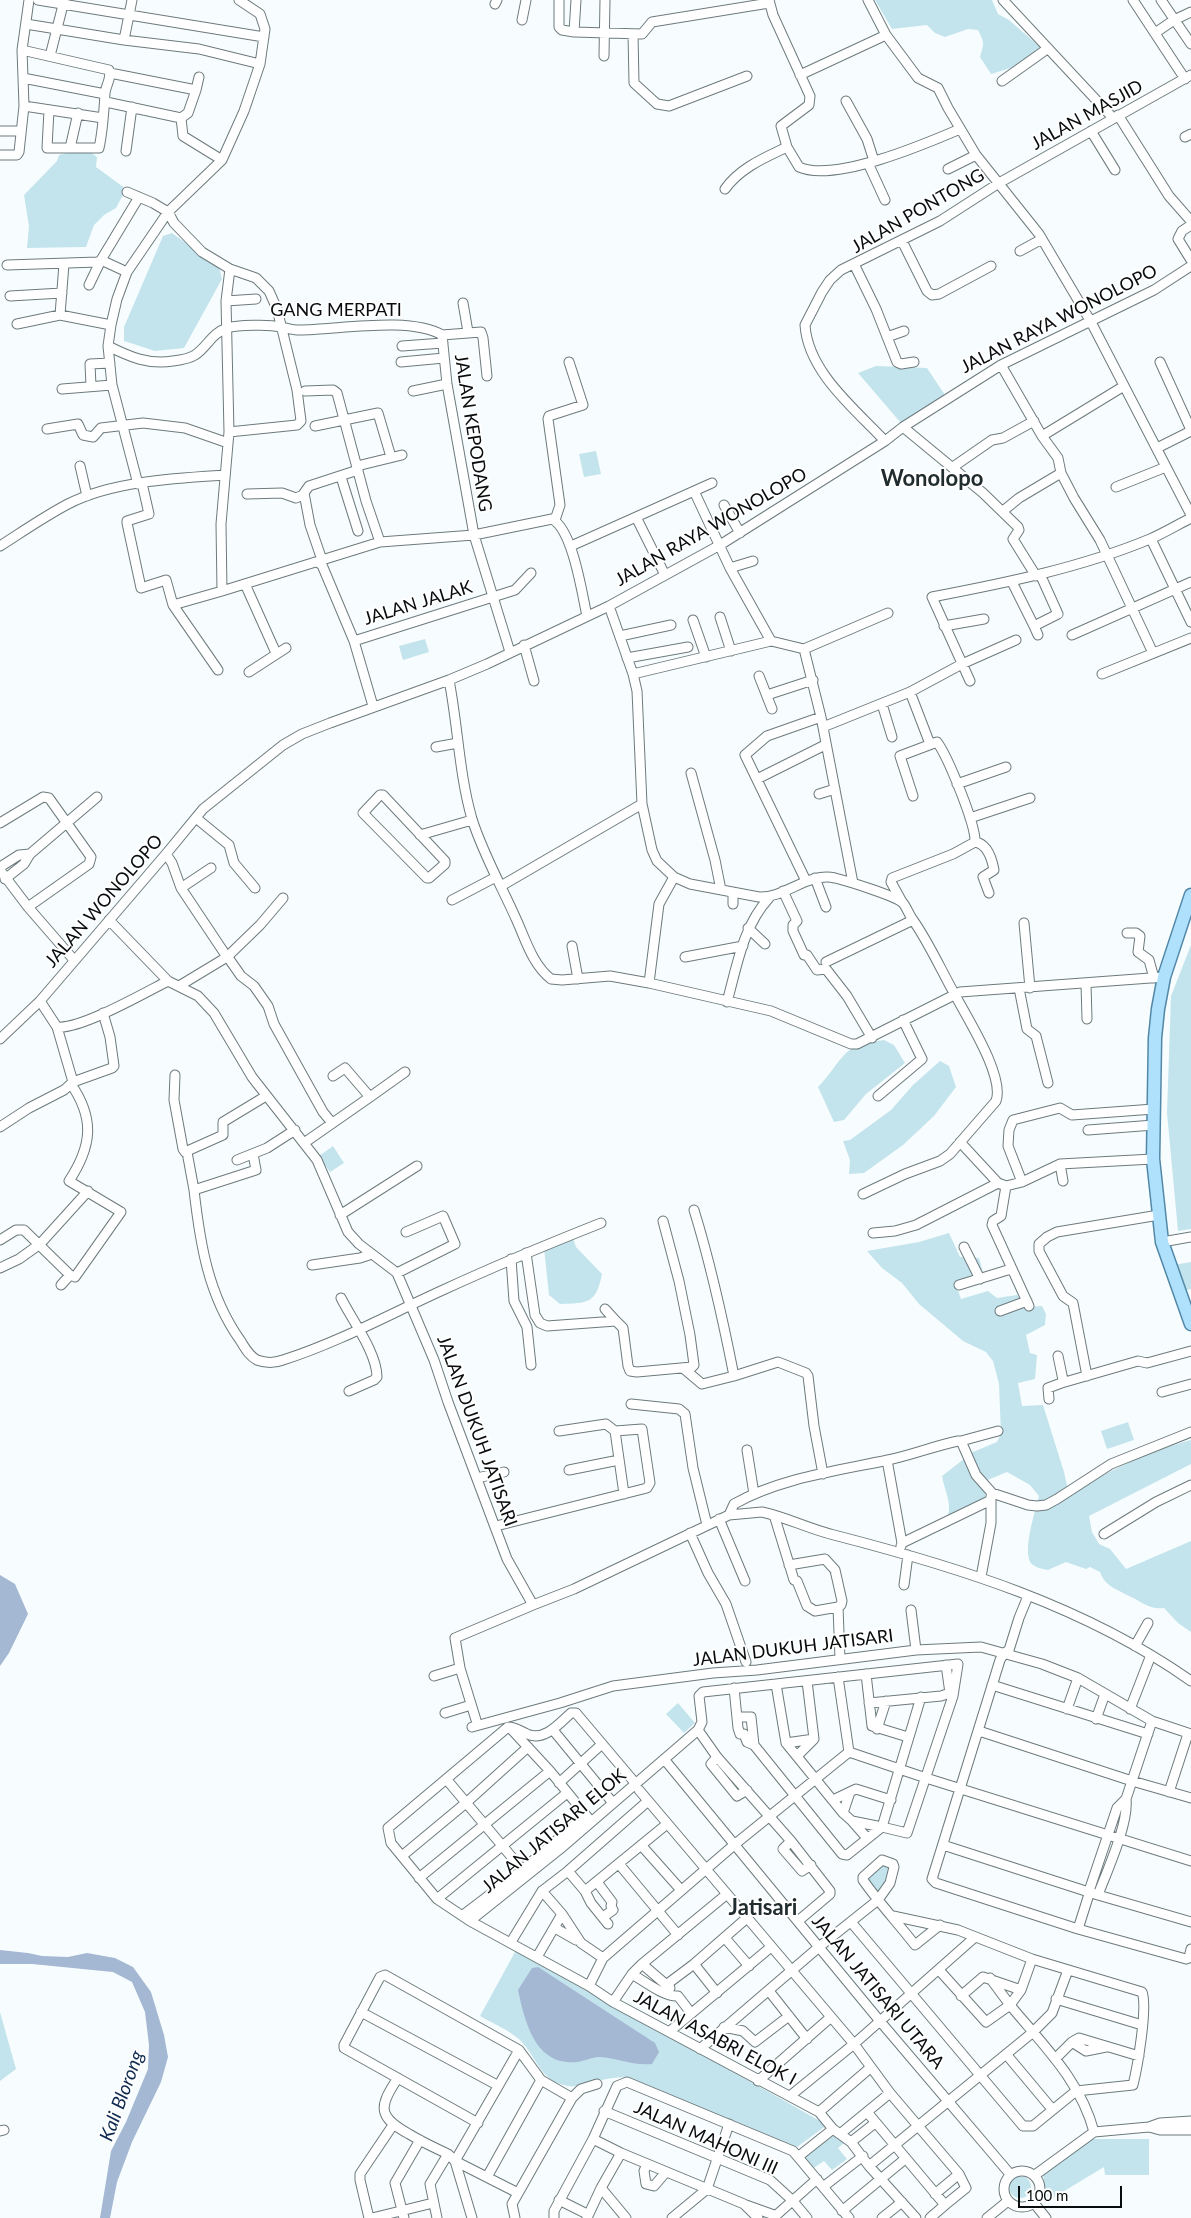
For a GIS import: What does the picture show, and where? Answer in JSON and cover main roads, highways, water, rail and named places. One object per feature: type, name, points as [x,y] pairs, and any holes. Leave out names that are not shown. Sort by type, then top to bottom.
[{"type":"main road","points":[[1191,895],[1159,978],[1155,1038],[1153,1158],[1162,1242],[1191,1324]]},
{"type":"district","name":"Wonolopo","points":[[932,479]]},
{"type":"district","name":"Jatisari","points":[[763,1908]]},
{"type":"water label","name":"Kali Blorong","points":[[122,2096]]}]
